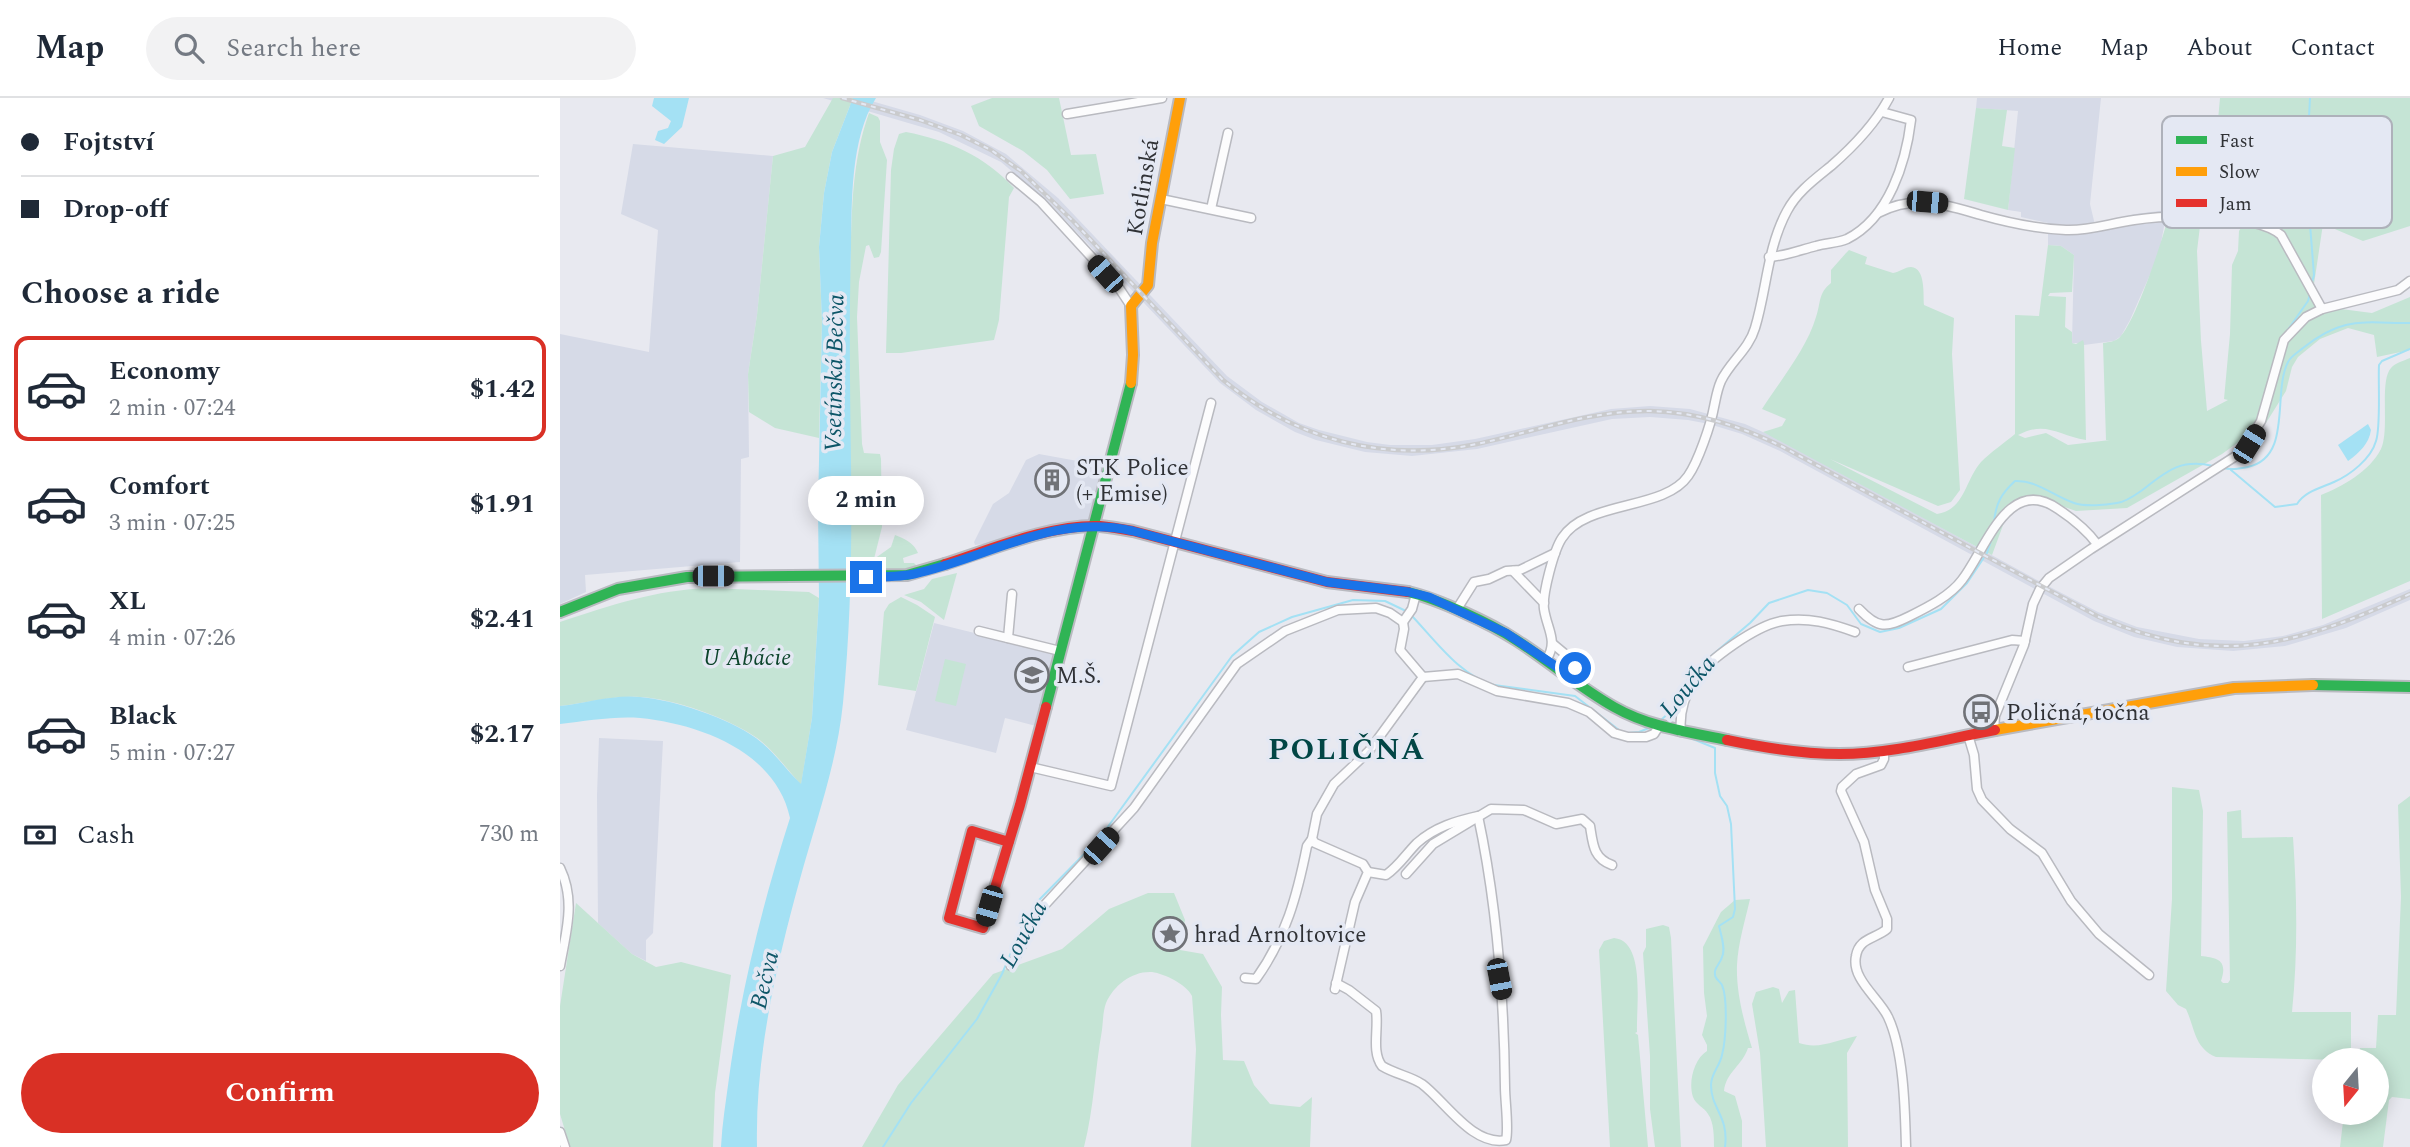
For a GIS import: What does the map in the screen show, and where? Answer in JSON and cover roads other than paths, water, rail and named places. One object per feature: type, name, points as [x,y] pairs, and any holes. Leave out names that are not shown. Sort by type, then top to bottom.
[{"type":"main road","name":"Kotlinská","points":[[1131,306],[1148,285],[1152,243],[1180,98]]},
{"type":"main road","points":[[1009,842],[972,831],[949,918],[983,928],[1009,842],[1132,374],[1131,306]]},
{"type":"main road","points":[[560,612],[618,589],[663,579],[915,574],[1039,535],[1093,525],[1122,529],[1327,582],[1416,594],[1457,609],[1506,633],[1619,710],[1681,732],[1761,748],[1843,754],[1884,750],[2234,688],[2284,685],[2410,687]]},
{"type":"street","points":[[1067,114],[1162,98]]},
{"type":"street","points":[[1547,659],[1553,644],[1544,603],[1561,539],[1577,522],[1658,496],[1671,490],[1688,476],[1708,428],[1720,383],[1751,340],[1769,257],[1788,208],[1803,190],[1856,143],[1889,98]]},
{"type":"street","points":[[1769,257],[1783,257],[1845,240],[1861,230],[1878,213],[1902,163],[1911,120],[1882,111]]},
{"type":"street","points":[[1210,209],[1228,133]]},
{"type":"street","points":[[1011,177],[1041,202],[1117,285],[1131,306]]},
{"type":"street","points":[[1161,199],[1251,218]]},
{"type":"street","points":[[1878,213],[1899,204],[1942,203],[1984,216],[2064,230],[2081,230],[2162,218]]},
{"type":"street","points":[[2270,228],[2281,235],[2322,309]]},
{"type":"street","points":[[1994,731],[1995,716],[2025,641],[2033,604],[2043,584],[2097,544],[2234,459],[2249,444],[2261,421],[2284,340],[2306,317],[2322,309],[2384,295],[2398,290],[2410,281]]},
{"type":"street","points":[[1030,766],[1111,786],[1211,403]]},
{"type":"street","points":[[1859,609],[1874,622],[1887,625],[1945,596],[1962,581],[2000,520],[2017,504],[2028,499],[2050,503],[2080,524],[2097,544]]},
{"type":"street","points":[[1457,609],[1474,582],[1513,571],[1555,554]]},
{"type":"street","points":[[1513,571],[1544,603]]},
{"type":"street","points":[[1008,638],[1012,594]]},
{"type":"street","points":[[1416,594],[1407,616],[1400,650],[1423,677]]},
{"type":"street","points":[[1011,966],[1041,909],[1134,807],[1237,664],[1285,631],[1338,610],[1376,608],[1407,616]]},
{"type":"street","points":[[1681,732],[1682,709],[1695,679],[1756,629],[1780,621],[1802,619],[1822,621],[1855,632]]},
{"type":"street","points":[[979,631],[1060,652]]},
{"type":"street","points":[[1908,667],[1932,663],[2009,641],[2025,641]]},
{"type":"street","points":[[1553,644],[1573,662],[1575,670],[1572,677]]},
{"type":"street","points":[[1245,978],[1256,979],[1267,964],[1288,922],[1317,814],[1334,784],[1359,764],[1423,677],[1458,674],[1497,691],[1574,705],[1589,712],[1614,733],[1628,737],[1650,736],[1659,726]]},
{"type":"street","points":[[1968,736],[1974,755],[1977,789],[1982,800],[2010,829],[2042,853],[2071,901],[2099,934],[2149,975]]},
{"type":"street","points":[[1884,750],[1881,765],[1856,774],[1841,791],[1864,842],[1875,890],[1887,919],[1887,929],[1859,945],[1855,963],[1859,976],[1888,1018],[1896,1040],[1906,1147]]},
{"type":"street","points":[[1406,874],[1433,844],[1491,809],[1506,808],[1524,810],[1556,824],[1582,820],[1590,826],[1598,858],[1612,864]]},
{"type":"street","points":[[1312,839],[1320,846],[1363,864],[1368,872],[1386,876],[1417,844],[1434,831],[1453,822],[1478,816]]},
{"type":"street","points":[[1368,872],[1355,902],[1336,986],[1349,990],[1376,1011],[1377,1053],[1382,1066],[1421,1084],[1455,1117],[1478,1134],[1500,1142],[1506,1140],[1503,1002],[1490,877],[1478,816]]},
{"type":"street","points":[[560,868],[568,889],[570,906],[560,966]]},
{"type":"street","points":[[560,1132],[565,1147]]},
{"type":"water","points":[[654,98],[689,98],[682,127],[664,144],[655,140],[658,131],[668,128],[671,121],[652,106]]},
{"type":"water","points":[[853,98],[876,98],[861,132],[852,191],[851,553],[843,703],[831,770],[775,978],[763,1046],[757,1147],[721,1147],[734,1045],[746,979],[790,818],[782,795],[769,775],[752,759],[732,745],[710,735],[663,721],[640,718],[610,718],[560,724],[560,706],[630,696],[669,702],[701,711],[756,738],[801,784],[812,718],[819,598],[822,322],[819,247],[824,193],[832,152]]},
{"type":"water","points":[[2368,424],[2371,430],[2366,444],[2348,461],[2338,445]]},
{"type":"waterway","points":[[2309,116],[2310,98]]},
{"type":"waterway","points":[[2310,228],[2314,275],[2312,282]]},
{"type":"waterway","points":[[2287,331],[2310,294]]},
{"type":"waterway","name":"Loučka","points":[[2222,468],[2248,467],[2262,461],[2271,451],[2279,422],[2284,375],[2289,360],[2297,353],[2317,338],[2342,326],[2366,322],[2410,323]]},
{"type":"waterway","points":[[2231,470],[2275,507],[2297,504],[2309,493],[2347,475],[2365,460],[2376,441],[2379,365],[2382,361],[2410,349]]},
{"type":"waterway","name":"Loučka","points":[[1994,522],[2000,499],[2015,481],[2038,486],[2074,503],[2101,505],[2126,500],[2182,465],[2213,466]]},
{"type":"waterway","name":"Loučka","points":[[1660,721],[1673,709],[1689,677],[1697,668],[1750,623],[1769,603],[1808,590],[1827,593],[1847,605],[1861,624],[1880,632],[1899,628],[1941,609],[1967,583],[1987,553],[1992,538]]},
{"type":"waterway","name":"Loučka","points":[[883,1147],[911,1103],[977,1019],[1002,974],[1024,922],[1037,902],[1099,839],[1232,656],[1259,632],[1292,617],[1353,600],[1385,601],[1408,612]]},
{"type":"waterway","name":"Loučka","points":[[1412,616],[1449,656],[1470,674],[1494,685],[1575,696],[1619,730]]},
{"type":"waterway","name":"Loučka","points":[[1628,733],[1649,728]]},
{"type":"waterway","points":[[1688,737],[1715,748],[1715,773],[1720,796],[1727,806],[1731,824],[1735,909],[1733,917],[1719,926],[1724,950],[1715,974],[1724,991],[1725,1030],[1722,1055],[1711,1085],[1726,1136],[1725,1147]]},
{"type":"railway","points":[[842,98],[920,120],[961,135],[991,150],[1021,171],[1073,221],[1223,380],[1251,401],[1281,418],[1342,442],[1375,448],[1442,449],[1477,444],[1606,414],[1650,411],[1702,417],[1783,447],[2099,617],[2142,633],[2182,643],[2220,646],[2257,644],[2294,637],[2369,612],[2410,594]]},
{"type":"place","name":"STK Police (+ Emise)","points":[[1052,480]]},
{"type":"place","name":"M.Š.","points":[[1032,675]]},
{"type":"place","name":"Poličná, točna","points":[[1981,712]]},
{"type":"place","name":"hrad Arnoltovice","points":[[1170,934]]},
{"type":"district","name":"POLIČNÁ","points":[[1347,749]]},
{"type":"water label","name":"Vsetínská Bečva","points":[[834,373]]},
{"type":"water label","name":"Bečva","points":[[764,980]]},
{"type":"park label","name":"U Abácie","points":[[747,657]]}]
